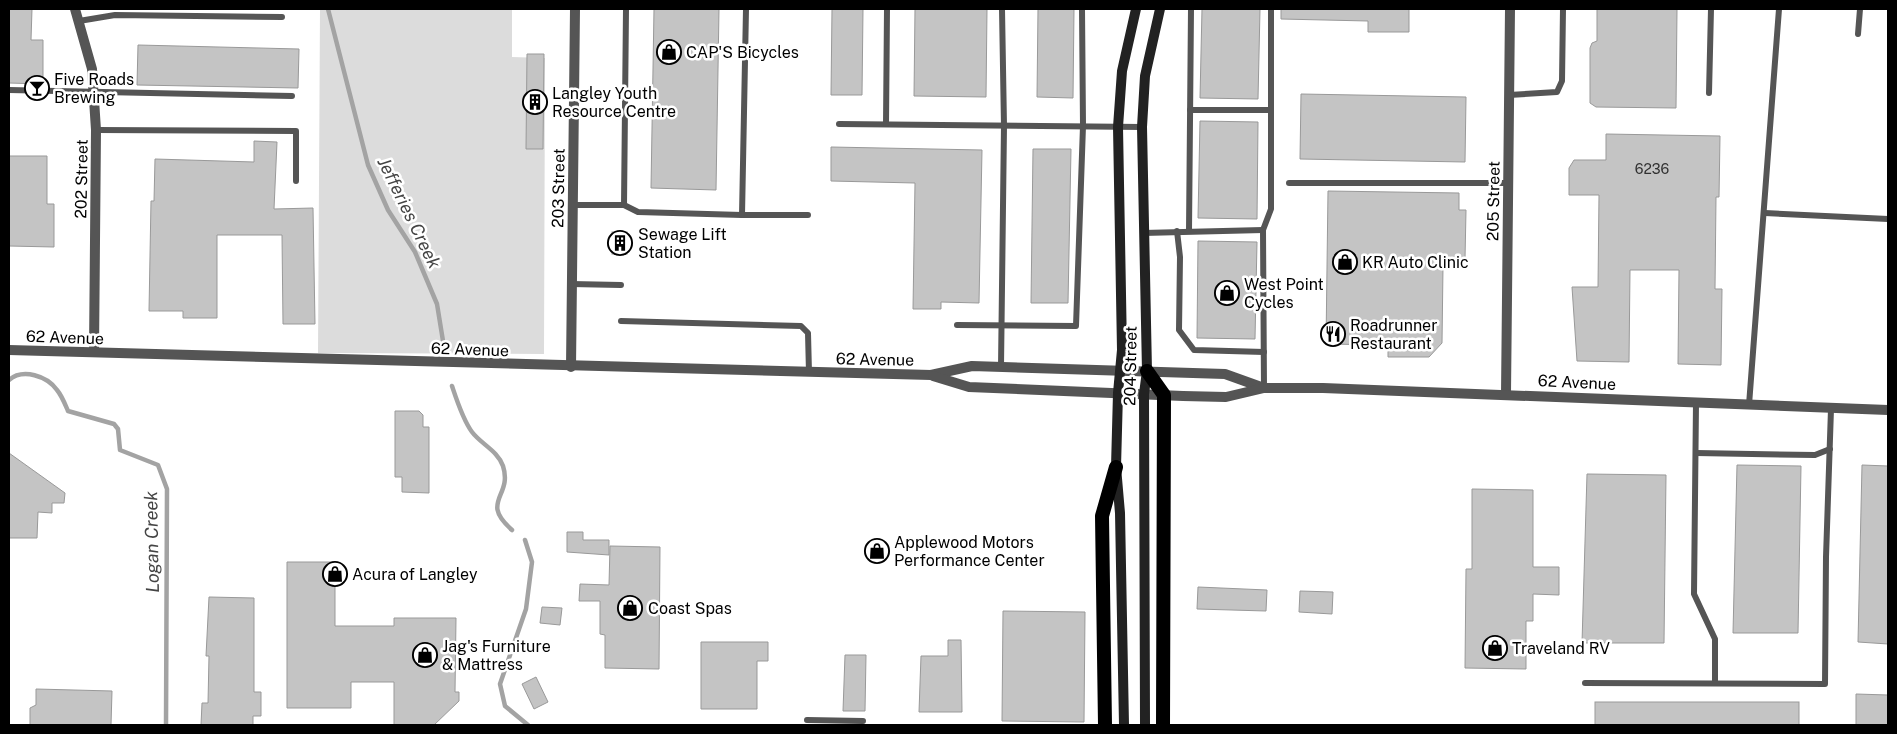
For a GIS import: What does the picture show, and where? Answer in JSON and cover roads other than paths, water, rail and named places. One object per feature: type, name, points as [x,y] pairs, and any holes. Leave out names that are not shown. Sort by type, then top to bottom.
[{"type":"highway","points":[[1148,371],[1164,395],[1163,725]]},
{"type":"highway","points":[[1105,725],[1102,516],[1116,467]]},
{"type":"main road","name":"204 Street","points":[[1124,725],[1120,513],[1116,467],[1118,393],[1122,345],[1118,127],[1122,71],[1136,9]]},
{"type":"main road","name":"204 Street","points":[[1145,725],[1144,394],[1148,371],[1143,233],[1142,127],[1144,76],[1160,9]]},
{"type":"street","name":"202 Street","points":[[75,9],[92,69],[94,92],[96,130],[94,352]]},
{"type":"street","name":"203 Street","points":[[571,367],[575,9]]},
{"type":"street","name":"205 Street","points":[[1506,394],[1510,9]]},
{"type":"street","name":"62 Avenue","points":[[9,350],[931,376],[969,387],[1226,397],[1264,388],[1506,394],[1888,410]]},
{"type":"street","name":"62 Avenue","points":[[931,376],[972,366],[1148,371],[1225,374],[1264,388]]},
{"type":"lane","points":[[624,205],[626,9]]},
{"type":"lane","points":[[742,214],[746,9]]},
{"type":"lane","points":[[886,124],[888,9]]},
{"type":"lane","points":[[1001,367],[1004,126],[1002,9]]},
{"type":"lane","points":[[956,325],[1076,326],[1083,126],[1082,9]]},
{"type":"lane","points":[[1188,231],[1191,9]]},
{"type":"lane","points":[[1264,388],[1263,230],[1270,209],[1271,9]]},
{"type":"lane","points":[[1509,95],[1557,92],[1562,81],[1563,9]]},
{"type":"lane","points":[[1709,93],[1711,9]]},
{"type":"lane","points":[[1749,405],[1779,9]]},
{"type":"lane","points":[[1858,34],[1860,9]]},
{"type":"lane","points":[[79,21],[115,15],[282,17]]},
{"type":"lane","points":[[9,90],[292,96]]},
{"type":"lane","points":[[1190,110],[1271,110]]},
{"type":"lane","points":[[839,124],[1142,127]]},
{"type":"lane","points":[[96,130],[296,131],[296,181]]},
{"type":"lane","points":[[1289,183],[1509,183]]},
{"type":"lane","points":[[572,205],[624,205],[638,212],[808,215]]},
{"type":"lane","points":[[1765,213],[1888,218]]},
{"type":"lane","points":[[1143,233],[1263,230]]},
{"type":"lane","points":[[1177,231],[1180,257],[1179,330],[1194,350],[1264,352]]},
{"type":"lane","points":[[571,284],[621,285]]},
{"type":"lane","points":[[621,321],[800,326],[808,332],[808,372]]},
{"type":"lane","points":[[1696,403],[1694,594],[1715,640],[1715,684]]},
{"type":"lane","points":[[1585,683],[1825,684],[1831,408]]},
{"type":"lane","points":[[1696,453],[1815,455],[1830,449]]},
{"type":"lane","points":[[807,720],[863,721]]},
{"type":"waterway","name":"Jefferies Creek","points":[[328,9],[368,165],[388,210],[415,252],[437,304],[443,341]]},
{"type":"waterway","name":"Logan Creek","points":[[9,380],[15,376],[28,374],[47,381],[59,392],[68,411],[114,424],[118,429],[120,450],[158,465],[167,489],[166,725]]},
{"type":"waterway","name":"Jefferies Creek","points":[[452,386],[460,410],[469,427],[501,461],[505,476],[497,505],[498,512],[512,530]]},
{"type":"waterway","name":"Jefferies Creek","points":[[525,540],[532,562],[526,609],[500,684],[505,706],[528,725]]},
{"type":"place","name":"CAP'S Bicycles","points":[[669,52]]},
{"type":"place","name":"Five Roads Brewing","points":[[37,88]]},
{"type":"place","name":"Langley Youth Resource Centre","points":[[535,102]]},
{"type":"place","name":"Sewage Lift Station","points":[[620,243]]},
{"type":"place","name":"KR Auto Clinic","points":[[1345,262]]},
{"type":"place","name":"West Point Cycles","points":[[1227,293]]},
{"type":"place","name":"Roadrunner Restaurant","points":[[1333,334]]},
{"type":"place","name":"Applewood Motors Performance Center","points":[[877,551]]},
{"type":"place","name":"Acura of Langley","points":[[335,574]]},
{"type":"place","name":"Coast Spas","points":[[630,608]]},
{"type":"place","name":"Traveland RV","points":[[1495,648]]},
{"type":"place","name":"Jag's Furniture & Mattress","points":[[425,655]]}]
